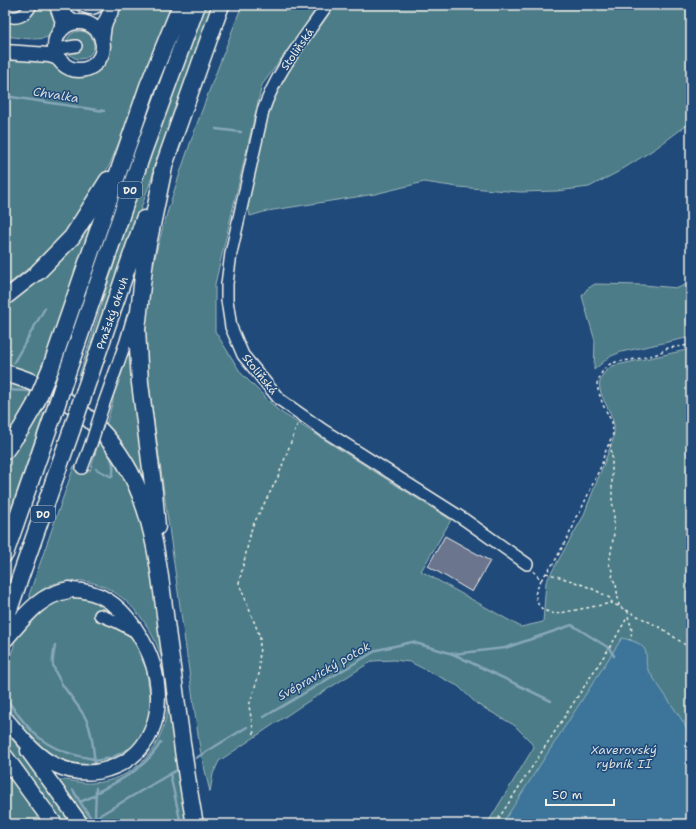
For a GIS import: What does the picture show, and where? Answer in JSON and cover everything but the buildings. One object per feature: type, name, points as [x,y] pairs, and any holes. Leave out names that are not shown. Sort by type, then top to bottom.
[{"type":"highway","points":[[5,451],[21,429],[35,404],[51,367],[148,86],[181,5]]},
{"type":"highway","name":"Pražský okruh","points":[[5,554],[146,144],[197,5]]},
{"type":"highway","name":"Pražský okruh","points":[[5,621],[221,5]]},
{"type":"highway","points":[[38,272],[72,237],[125,152]]},
{"type":"highway","points":[[163,603],[154,492],[140,383],[137,329],[147,247],[165,162]]},
{"type":"highway","points":[[5,372],[33,382],[72,404],[96,425],[117,451],[135,482],[153,540],[195,824]]},
{"type":"highway","points":[[5,639],[39,602],[53,594],[69,590]]},
{"type":"highway","points":[[5,757],[52,824]]},
{"type":"main road","points":[[5,43],[39,46],[50,44],[57,40],[66,26],[95,18],[100,14],[106,5]]},
{"type":"main road","points":[[102,41],[104,24],[114,5]]},
{"type":"main road","points":[[5,52],[56,57],[68,66],[76,69],[90,67],[97,62],[101,55],[103,49],[102,41],[98,30],[81,22]]},
{"type":"main road","points":[[57,40],[58,55],[62,62]]},
{"type":"main road","points":[[5,298],[38,272]]},
{"type":"main road","points":[[5,718],[42,757],[64,769],[79,772],[96,772],[112,768],[127,760],[142,747],[150,735],[155,720],[158,703],[157,684],[153,665],[146,648],[122,611],[107,600],[92,593],[69,590]]},
{"type":"main road","points":[[5,718],[81,824]]},
{"type":"lane","points":[[5,8],[9,11],[16,12],[21,10],[25,5]]},
{"type":"lane","points":[[5,15],[13,18],[21,16],[28,11],[31,5]]},
{"type":"lane","points":[[55,5],[61,21],[61,30],[57,40],[76,46]]},
{"type":"lane","points":[[62,5],[67,16],[81,22]]},
{"type":"lane","points":[[81,5],[85,8],[91,9],[99,5]]},
{"type":"lane","name":"Stoliňská","points":[[327,5],[279,75],[267,98],[263,111],[233,246],[227,284],[227,300],[231,327],[243,355],[280,398],[323,430],[465,520],[527,564]]},
{"type":"lane","points":[[82,468],[126,341],[142,284]]},
{"type":"lane","points":[[100,616],[121,624],[138,634]]},
{"type":"path","points":[[691,345],[668,348],[656,354],[616,362],[603,370],[598,382],[598,390],[603,405],[612,422],[613,434],[610,444],[580,512],[575,518],[574,525],[555,561],[541,580],[535,594],[538,604],[543,610],[555,614],[612,603],[662,629],[691,649]]},
{"type":"path","points":[[254,734],[249,706],[259,674],[260,637],[239,583],[252,527],[278,477],[301,414]]},
{"type":"path","points":[[610,444],[612,454],[612,502],[614,510],[614,533],[609,564],[613,573],[612,578],[616,584],[619,606]]},
{"type":"path","points":[[527,564],[541,580]]},
{"type":"path","points":[[546,573],[603,593],[611,599],[612,603]]},
{"type":"path","points":[[495,824],[613,642],[627,618],[628,610]]},
{"type":"path","points":[[627,618],[632,626],[630,640]]},
{"type":"green space","points":[[34,5],[52,5],[56,19],[56,28],[52,34],[45,38],[36,39],[5,36],[5,18]]},
{"type":"green space","points":[[122,5],[172,5],[109,166],[87,203],[63,235],[30,267],[5,287],[5,56],[36,61],[46,61],[57,64],[72,73],[82,74],[94,70],[101,65],[106,56],[109,47],[108,33]]},
{"type":"green space","points":[[206,5],[214,5],[181,94],[81,380],[78,379],[128,220],[162,122]]},
{"type":"green space","points":[[242,5],[321,5],[262,85],[215,284],[215,331],[241,373],[279,411],[451,520],[421,571],[521,627],[543,622],[546,582],[583,517],[613,440],[614,423],[601,393],[600,379],[612,366],[691,349],[691,740],[684,723],[648,670],[646,653],[643,647],[637,642],[622,638],[502,824],[487,824],[534,747],[514,725],[477,704],[458,686],[410,662],[394,660],[372,661],[219,761],[213,774],[210,792],[200,749],[149,385],[146,343],[146,312],[153,266],[172,198],[197,124]]},
{"type":"green space","points":[[335,5],[691,5],[691,122],[656,148],[618,172],[589,187],[557,191],[520,192],[458,187],[424,182],[375,194],[267,211],[250,216],[247,202],[269,105],[290,66]]},
{"type":"green space","points":[[80,31],[90,35],[94,45],[90,55],[80,59],[70,55],[66,45],[70,35]]},
{"type":"green space","points":[[88,228],[91,229],[49,353],[39,376],[5,365],[5,306],[28,289],[60,261]]},
{"type":"green space","points":[[691,282],[691,337],[621,352],[609,357],[594,370],[595,341],[582,296],[587,289],[595,284],[643,285],[678,288]]},
{"type":"green space","points":[[129,353],[145,489],[106,425],[113,397]]},
{"type":"green space","points":[[5,378],[33,388],[24,412],[5,441]]},
{"type":"green space","points":[[39,411],[44,413],[5,526],[5,460],[10,455]]},
{"type":"green space","points":[[100,438],[125,477],[139,514],[149,551],[166,667],[164,667],[152,634],[142,619],[118,594],[103,586],[86,581],[69,581],[48,586],[31,599],[29,595],[74,466],[90,471]]},
{"type":"green space","points":[[63,596],[92,597],[123,618],[102,609],[97,619],[123,631],[140,645],[153,680],[149,726],[124,758],[85,768],[54,759],[27,736],[5,706],[5,670],[14,646],[14,640],[25,622]]},
{"type":"green space","points":[[171,702],[189,824],[92,824],[58,780],[88,783],[108,781],[122,776],[135,768],[154,747],[166,719],[168,703]]},
{"type":"green space","points":[[5,729],[75,824],[59,824],[5,750]]},
{"type":"green space","points":[[5,770],[44,824],[5,824]]},
{"type":"water","name":"Xaverovský rybník II","points":[[622,638],[636,642],[643,647],[646,653],[648,670],[684,723],[691,740],[691,824],[502,824]]},
{"type":"waterway","name":"Chvalka","points":[[5,96],[104,111]]},
{"type":"waterway","name":"Chvalka","points":[[216,129],[241,132]]},
{"type":"waterway","points":[[14,362],[45,308]]},
{"type":"waterway","points":[[6,390],[30,391],[33,393]]},
{"type":"waterway","points":[[96,469],[112,477],[112,461],[97,439]]},
{"type":"waterway","points":[[453,654],[505,648],[572,625],[609,648],[614,656]]},
{"type":"waterway","name":"Svépravický potok","points":[[264,717],[377,650],[412,642],[453,654],[551,701]]},
{"type":"waterway","points":[[55,646],[53,665],[59,680],[87,721],[92,737],[95,764]]},
{"type":"waterway","points":[[139,652],[147,669],[151,698]]},
{"type":"waterway","points":[[5,697],[24,722],[42,740],[63,751],[77,756],[94,759]]},
{"type":"waterway","name":"Svépravický potok","points":[[196,758],[247,727]]},
{"type":"waterway","points":[[96,793],[124,778],[140,766],[148,759],[161,742]]},
{"type":"waterway","points":[[94,761],[111,758],[129,749]]},
{"type":"waterway","name":"Svépravický potok","points":[[95,818],[175,771]]},
{"type":"waterway","points":[[170,774],[181,824]]},
{"type":"waterway","points":[[95,818],[96,788]]},
{"type":"waterway","points":[[73,790],[80,802]]},
{"type":"waterway","points":[[95,824],[80,802],[96,795]]}]
